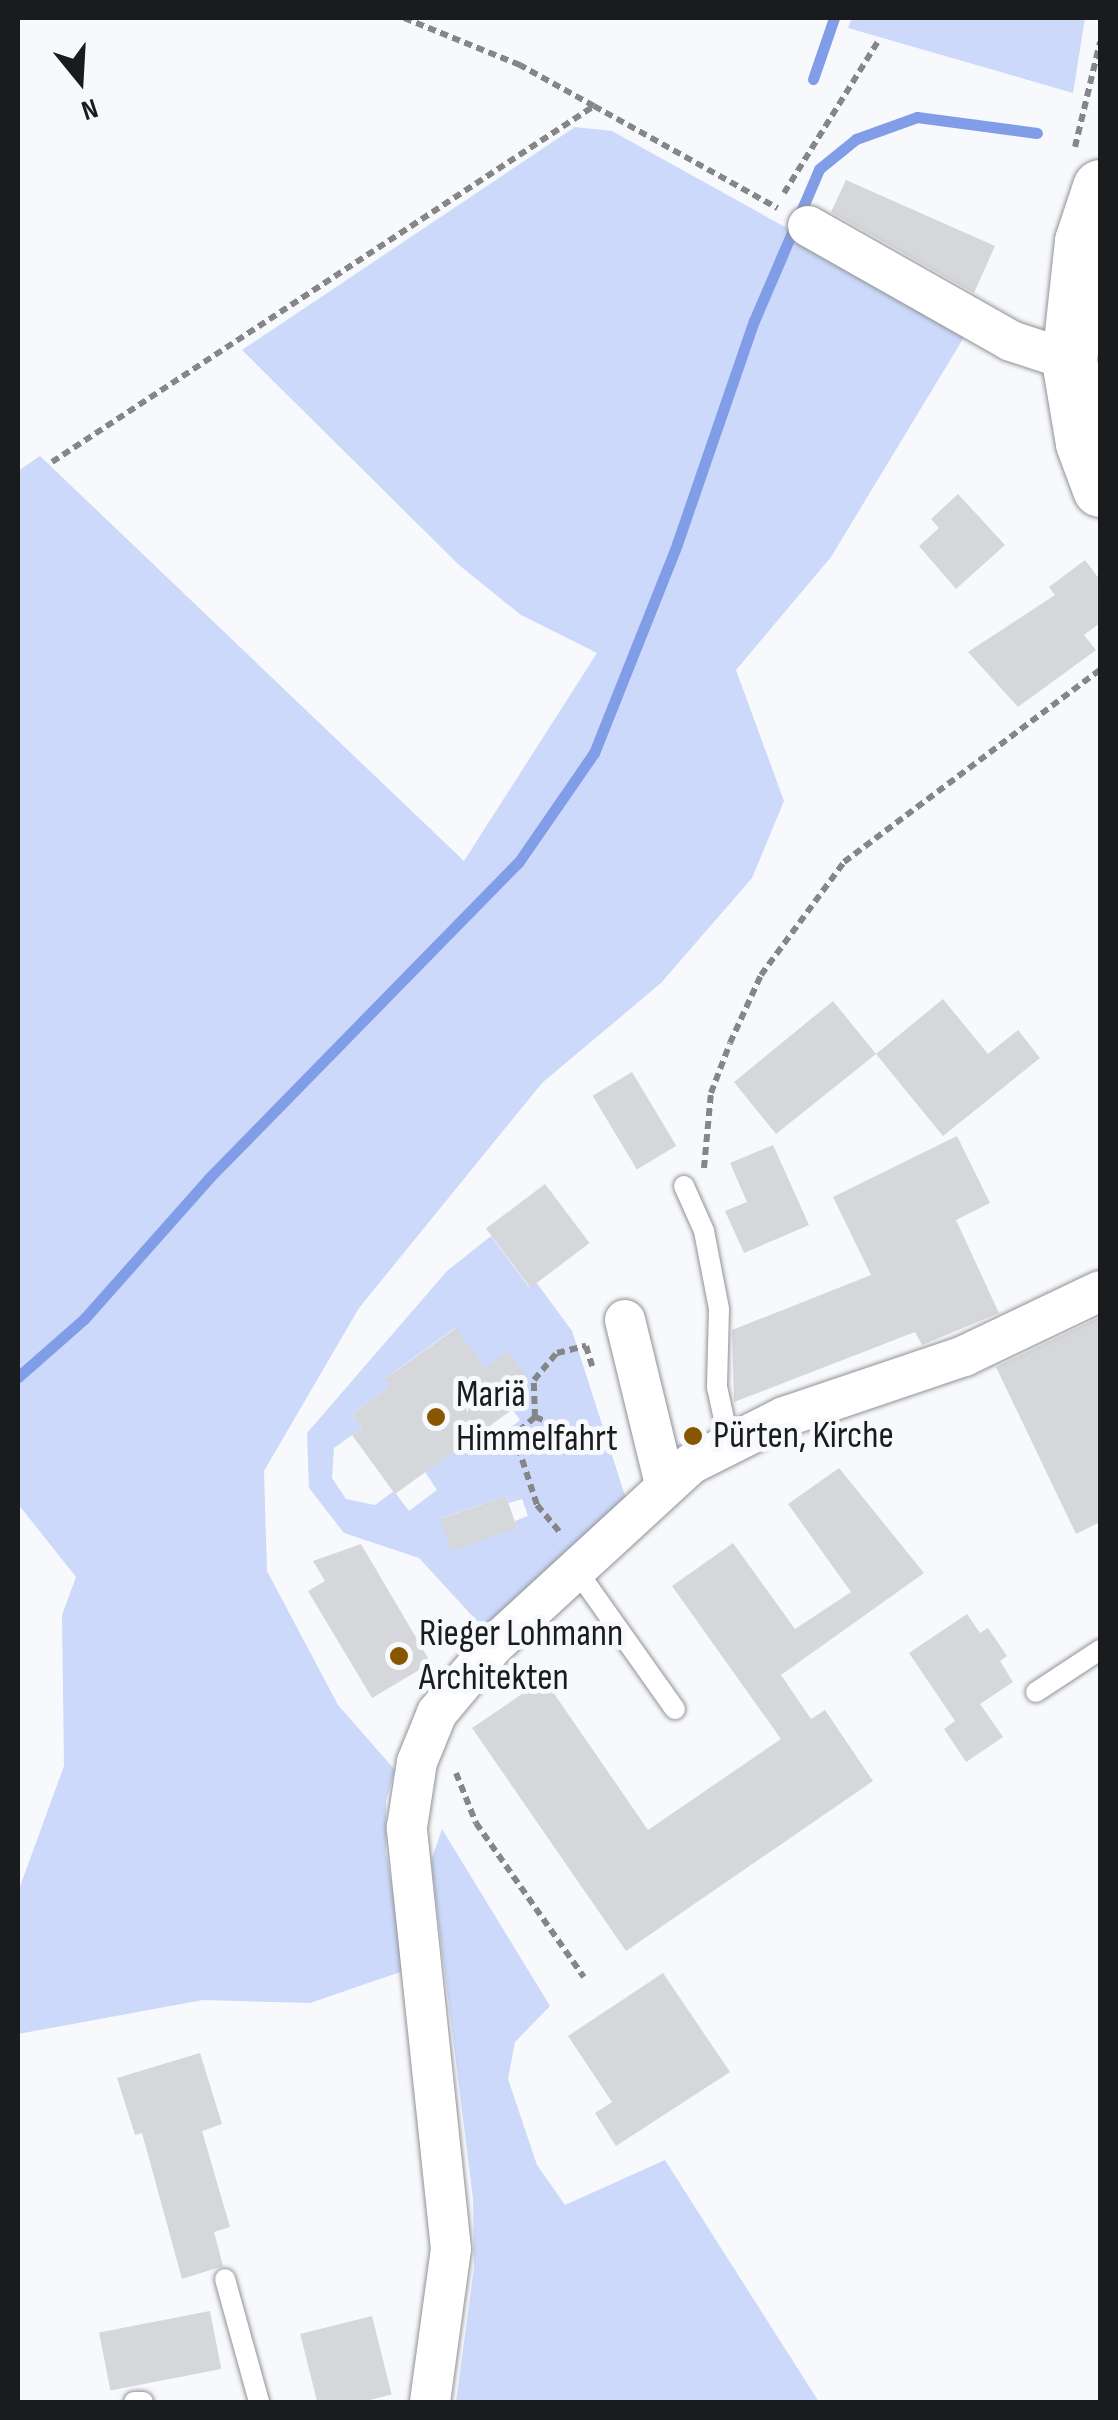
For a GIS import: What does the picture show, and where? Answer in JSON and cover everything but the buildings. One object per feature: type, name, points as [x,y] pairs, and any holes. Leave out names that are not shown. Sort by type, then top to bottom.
[{"type":"main road","points":[[1100,187],[1069,360],[1083,443],[1100,489]]},
{"type":"street","points":[[792,217],[1010,341],[1069,360]]},
{"type":"street","points":[[430,2402],[451,2250],[409,1857],[410,1791],[428,1735],[454,1689],[574,1556],[665,1484],[729,1442],[964,1356],[1100,1291]]},
{"type":"street","points":[[625,1320],[643,1377],[665,1484]]},
{"type":"lane","points":[[684,1186],[704,1231],[719,1309],[717,1387],[729,1442]]},
{"type":"lane","points":[[574,1556],[675,1709]]},
{"type":"lane","points":[[1036,1692],[1100,1650]]},
{"type":"lane","points":[[225,2279],[259,2402]]},
{"type":"lane","points":[[134,2402],[142,2402]]},
{"type":"path","points":[[404,18],[520,65],[792,217],[879,40]]},
{"type":"path","points":[[52,462],[594,106]]},
{"type":"path","points":[[704,1231],[712,1094],[761,975],[844,862],[1100,670]]},
{"type":"path","points":[[535,1417],[534,1380],[557,1353],[586,1346],[596,1378]]},
{"type":"path","points":[[626,1439],[610,1389],[643,1377]]},
{"type":"path","points":[[606,1411],[616,1442]]},
{"type":"path","points":[[535,1417],[584,1435],[604,1430]]},
{"type":"path","points":[[535,1417],[514,1435],[537,1505],[574,1556]]},
{"type":"path","points":[[455,1761],[476,1823],[584,1977]]},
{"type":"shaded area","points":[[852,18],[1085,18],[1073,93],[848,28]]},
{"type":"shaded area","points":[[575,127],[612,131],[969,329],[831,557],[736,670],[784,801],[752,878],[661,983],[542,1083],[359,1308],[264,1471],[267,1571],[338,1705],[395,1770],[386,1801],[386,1852],[406,1970],[310,2003],[203,2000],[18,2034],[18,1892],[64,1766],[62,1615],[76,1577],[18,1504],[18,471],[40,456],[464,861],[597,653],[521,615],[459,565],[242,350]]},
{"type":"shaded area","points":[[491,1236],[529,1287],[536,1282],[572,1331],[628,1505],[487,1632],[419,1558],[344,1533],[309,1488],[307,1433],[447,1271]],"holes":[[[455,1328],[485,1368],[526,1377],[502,1394],[520,1420],[499,1436],[491,1425],[425,1472],[437,1490],[409,1511],[394,1491],[375,1505],[346,1499],[332,1478],[334,1448],[362,1428],[352,1414],[390,1386],[386,1378]],[[506,1496],[509,1503],[522,1499],[528,1516],[515,1521],[517,1528],[451,1550],[441,1518]]]},
{"type":"shaded area","points":[[442,1829],[550,2006],[515,2042],[508,2079],[537,2165],[565,2205],[665,2160],[819,2402],[456,2402],[474,2268],[473,2199],[431,1861]]},
{"type":"waterway","points":[[813,79],[834,18]]},
{"type":"waterway","points":[[18,1377],[84,1319],[209,1178],[518,863],[594,753],[677,544],[754,321],[819,169],[856,139],[917,117],[1037,133]]},
{"type":"place","name":"Mariä Himmelfahrt","points":[[436,1417]]},
{"type":"place","name":"Pürten, Kirche","points":[[693,1436]]},
{"type":"place","name":"Rieger Lohmann Architekten","points":[[399,1656]]}]
